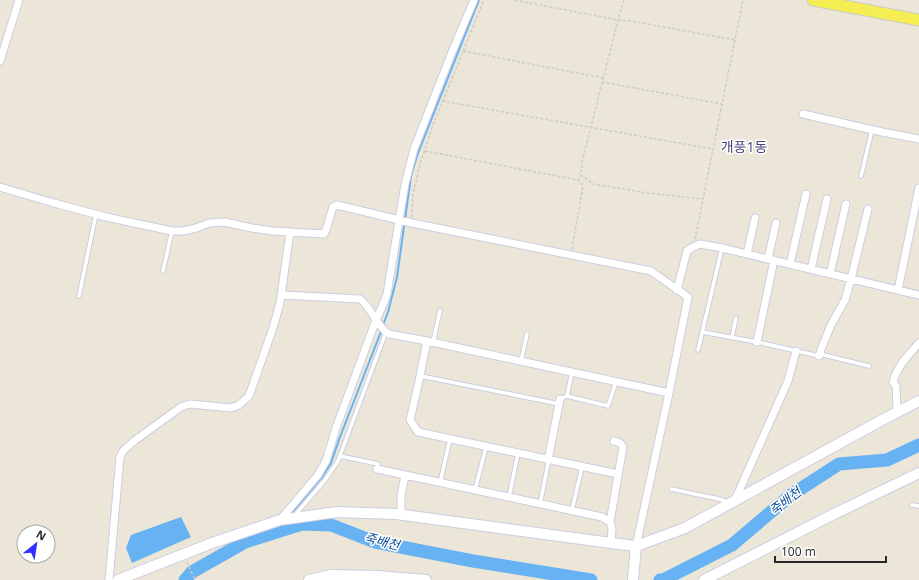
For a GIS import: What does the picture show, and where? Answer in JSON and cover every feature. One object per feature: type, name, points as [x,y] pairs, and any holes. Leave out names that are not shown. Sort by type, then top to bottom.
[{"type":"main road","points":[[813,0],[919,20]]},
{"type":"street","points":[[0,61],[19,0]]},
{"type":"street","points":[[280,520],[318,475],[326,461],[336,428],[387,294],[405,184],[414,149],[474,0]]},
{"type":"street","points":[[803,114],[919,139]]},
{"type":"street","points":[[0,187],[96,214],[172,231],[183,231],[209,223],[224,222],[252,228],[324,234],[333,207],[337,206],[651,271],[688,297],[636,546],[633,580]]},
{"type":"street","points":[[898,290],[919,188]]},
{"type":"street","points":[[790,264],[806,194]]},
{"type":"street","points":[[811,269],[827,199]]},
{"type":"street","points":[[830,274],[846,204]]},
{"type":"street","points":[[819,355],[831,325],[845,300],[852,279],[868,209]]},
{"type":"street","points":[[747,254],[755,218]]},
{"type":"street","points":[[757,342],[776,223]]},
{"type":"street","points":[[109,580],[120,457],[123,451],[134,441],[181,407],[190,404],[231,408],[239,405],[249,396],[273,328],[282,295],[290,232]]},
{"type":"street","points":[[677,290],[687,252],[700,244],[919,295]]},
{"type":"street","points":[[282,295],[360,299],[365,303],[377,321],[389,334],[430,341],[669,393]]},
{"type":"street","points":[[430,341],[410,420],[418,432],[618,474]]},
{"type":"street","points":[[897,412],[896,386],[893,382],[899,367],[919,343]]},
{"type":"street","points":[[733,502],[788,381],[796,351]]},
{"type":"street","points":[[548,460],[562,400]]},
{"type":"street","points":[[118,580],[212,543],[280,520],[337,512],[401,515],[636,546],[685,528],[919,401]]},
{"type":"street","points":[[611,543],[612,528],[610,522],[623,447],[622,444],[614,441]]},
{"type":"street","points":[[377,470],[572,510],[602,517],[610,522]]},
{"type":"street","points":[[704,580],[919,473]]},
{"type":"street","points":[[401,515],[401,495],[406,476]]},
{"type":"street","points":[[309,580],[331,575],[377,576],[426,580]]},
{"type":"lane","points":[[861,176],[872,130]]},
{"type":"lane","points":[[79,296],[96,214]]},
{"type":"lane","points":[[163,271],[172,231]]},
{"type":"lane","points":[[698,350],[722,248]]},
{"type":"lane","points":[[430,341],[440,311]]},
{"type":"lane","points":[[732,337],[736,318]]},
{"type":"lane","points":[[292,518],[325,480],[338,461],[386,332]]},
{"type":"lane","points":[[702,332],[869,366]]},
{"type":"lane","points":[[521,361],[527,334]]},
{"type":"lane","points":[[562,400],[572,372]]},
{"type":"lane","points":[[420,376],[562,400],[608,406],[616,382]]},
{"type":"lane","points":[[440,483],[450,439]]},
{"type":"lane","points":[[475,490],[486,447]]},
{"type":"lane","points":[[509,497],[518,453]]},
{"type":"lane","points":[[340,456],[378,464],[377,470]]},
{"type":"lane","points":[[540,504],[548,460]]},
{"type":"lane","points":[[572,510],[582,467]]},
{"type":"lane","points":[[671,488],[733,502]]},
{"type":"lane","points":[[912,505],[919,506]]},
{"type":"path","points":[[410,222],[413,194],[433,125],[484,0]]},
{"type":"path","points":[[515,0],[618,20],[631,21],[735,40]]},
{"type":"path","points":[[578,180],[581,174],[582,162],[590,128],[624,0]]},
{"type":"path","points":[[693,247],[743,0]]},
{"type":"path","points":[[463,51],[603,78]]},
{"type":"path","points":[[602,82],[722,104]]},
{"type":"path","points":[[442,101],[713,149]]},
{"type":"path","points":[[425,151],[578,180],[583,186],[570,255]]},
{"type":"path","points":[[581,174],[593,184],[648,193],[703,199]]},
{"type":"path","points":[[186,561],[195,580]]},
{"type":"water","points":[[181,517],[191,537],[132,563],[126,548],[131,535]]},
{"type":"waterway","points":[[383,325],[397,277],[411,176],[418,153],[479,0]]},
{"type":"waterway","points":[[290,515],[322,477],[331,463],[382,329]]},
{"type":"waterway","name":"죽배천","points":[[660,580],[663,580],[732,545],[791,495],[839,464],[887,460],[919,445]]},
{"type":"waterway","name":"죽배천","points":[[274,533],[281,524]]},
{"type":"waterway","name":"죽배천","points":[[185,580],[192,572],[245,542],[302,524],[331,525],[375,542],[473,561],[591,580]]},
{"type":"district","name":"개풍1동","points":[[744,146]]}]
